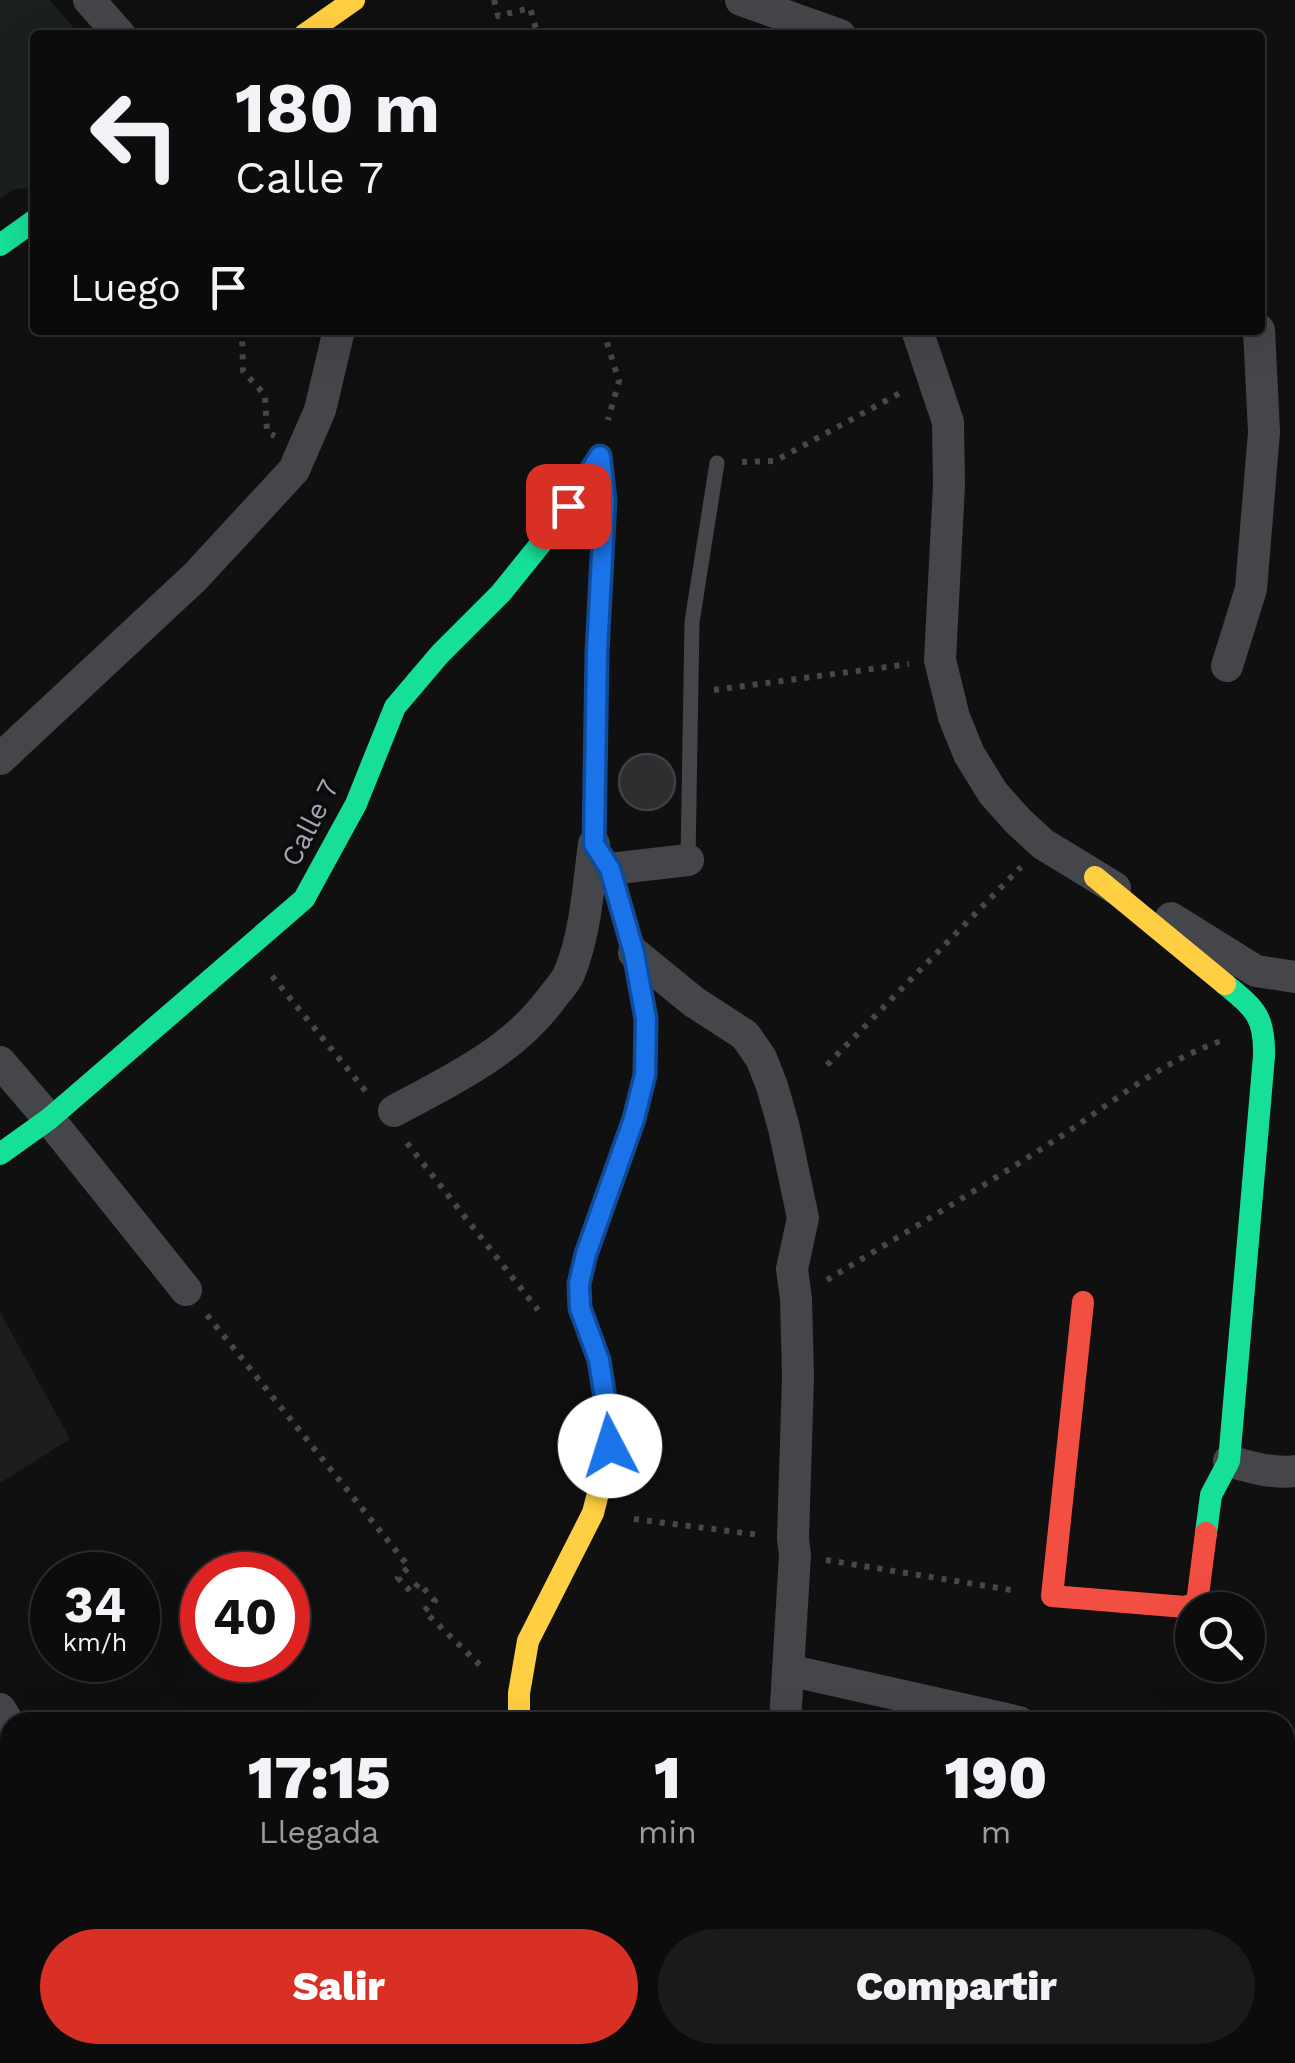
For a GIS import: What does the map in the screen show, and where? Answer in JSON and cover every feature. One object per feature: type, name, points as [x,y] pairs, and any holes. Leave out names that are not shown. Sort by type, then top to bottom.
[{"type":"street","points":[[89,0],[116,30]]},
{"type":"street","points":[[311,30],[354,0]]},
{"type":"street","points":[[741,0],[826,30]]},
{"type":"street","points":[[0,245],[30,224]]},
{"type":"street","points":[[0,760],[195,578],[294,470],[320,410],[338,335]]},
{"type":"street","points":[[919,335],[948,422],[949,486],[940,660],[954,717],[969,754],[993,793],[1043,844],[1256,971],[1295,976]]},
{"type":"street","points":[[1227,666],[1250,589],[1280,434],[1260,335]]},
{"type":"street","points":[[387,1113],[473,1068],[508,1043],[544,1008],[568,976],[602,856],[597,652],[605,500],[600,456]]},
{"type":"street","name":"Calle 7","points":[[0,1154],[50,1119],[304,899],[356,804],[395,707],[440,654],[501,593],[551,530],[600,456]]},
{"type":"street","points":[[602,856],[688,860]]},
{"type":"street","points":[[519,1712],[528,1640],[593,1514],[610,1446],[599,1360],[580,1308],[579,1284],[634,1119],[645,1075],[646,1019],[634,953],[602,856]]},
{"type":"street","points":[[1083,1302],[1052,1596],[1185,1607],[1197,1603],[1211,1495],[1229,1461],[1265,1026],[1243,999],[1094,876]]},
{"type":"street","points":[[634,953],[694,1002],[745,1035],[761,1058],[784,1128],[803,1218],[792,1269],[798,1377],[786,1712]]},
{"type":"street","points":[[0,1062],[186,1290]]},
{"type":"street","points":[[1229,1461],[1254,1468],[1295,1471]]},
{"type":"street","points":[[788,1670],[975,1712]]},
{"type":"lane","points":[[688,860],[692,622],[716,463]]},
{"type":"path","points":[[494,0],[498,16],[530,8],[536,29],[533,30]]},
{"type":"path","points":[[242,335],[243,372],[265,394],[267,432],[286,440]]},
{"type":"path","points":[[600,456],[619,381],[605,335]]},
{"type":"path","points":[[716,463],[775,461],[934,375]]},
{"type":"path","points":[[690,693],[940,660]]},
{"type":"path","points":[[827,1065],[1043,844]]},
{"type":"path","points":[[250,948],[387,1113],[540,1311]]},
{"type":"path","points":[[796,1300],[1051,1143],[1140,1083],[1215,1042],[1265,1026]]},
{"type":"path","points":[[186,1290],[409,1566],[398,1578],[411,1592],[420,1584],[435,1601],[424,1611],[486,1672],[519,1693]]},
{"type":"path","points":[[593,1514],[1052,1596]]},
{"type":"shaded area","points":[[0,0],[50,0],[76,30],[30,30],[30,188],[15,189],[0,199]]},
{"type":"shaded area","points":[[0,1312],[70,1439],[0,1483]]},
{"type":"building","points":[[647,754],[667,762],[675,782],[667,802],[647,810],[627,802],[619,782],[627,762]]},
{"type":"traffic: fast","points":[[0,245],[30,224]]},
{"type":"traffic: fast","points":[[0,1154],[49,1119],[304,899],[356,804],[395,707],[440,654],[501,593],[551,531],[600,456]]},
{"type":"traffic: fast","points":[[584,1320],[579,1284],[634,1119],[645,1075],[647,1019],[634,953],[610,869],[594,844],[597,653],[605,500],[600,456]]},
{"type":"traffic: fast","points":[[1206,1533],[1211,1495],[1229,1461],[1264,1056],[1263,1031],[1256,1014],[1225,984]]},
{"type":"traffic: slow","points":[[311,30],[354,0]]},
{"type":"traffic: slow","points":[[1095,877],[1225,984]]},
{"type":"traffic: slow","points":[[519,1712],[528,1641],[593,1513],[610,1446],[599,1361],[584,1320]]},
{"type":"traffic: jam","points":[[1083,1302],[1052,1596],[1185,1607],[1197,1603],[1206,1533]]},
{"type":"route","points":[[568,506],[600,456],[605,500],[597,652],[594,844],[610,869],[634,953],[646,1019],[645,1075],[634,1119],[579,1284],[580,1308],[599,1360],[610,1446]]}]
